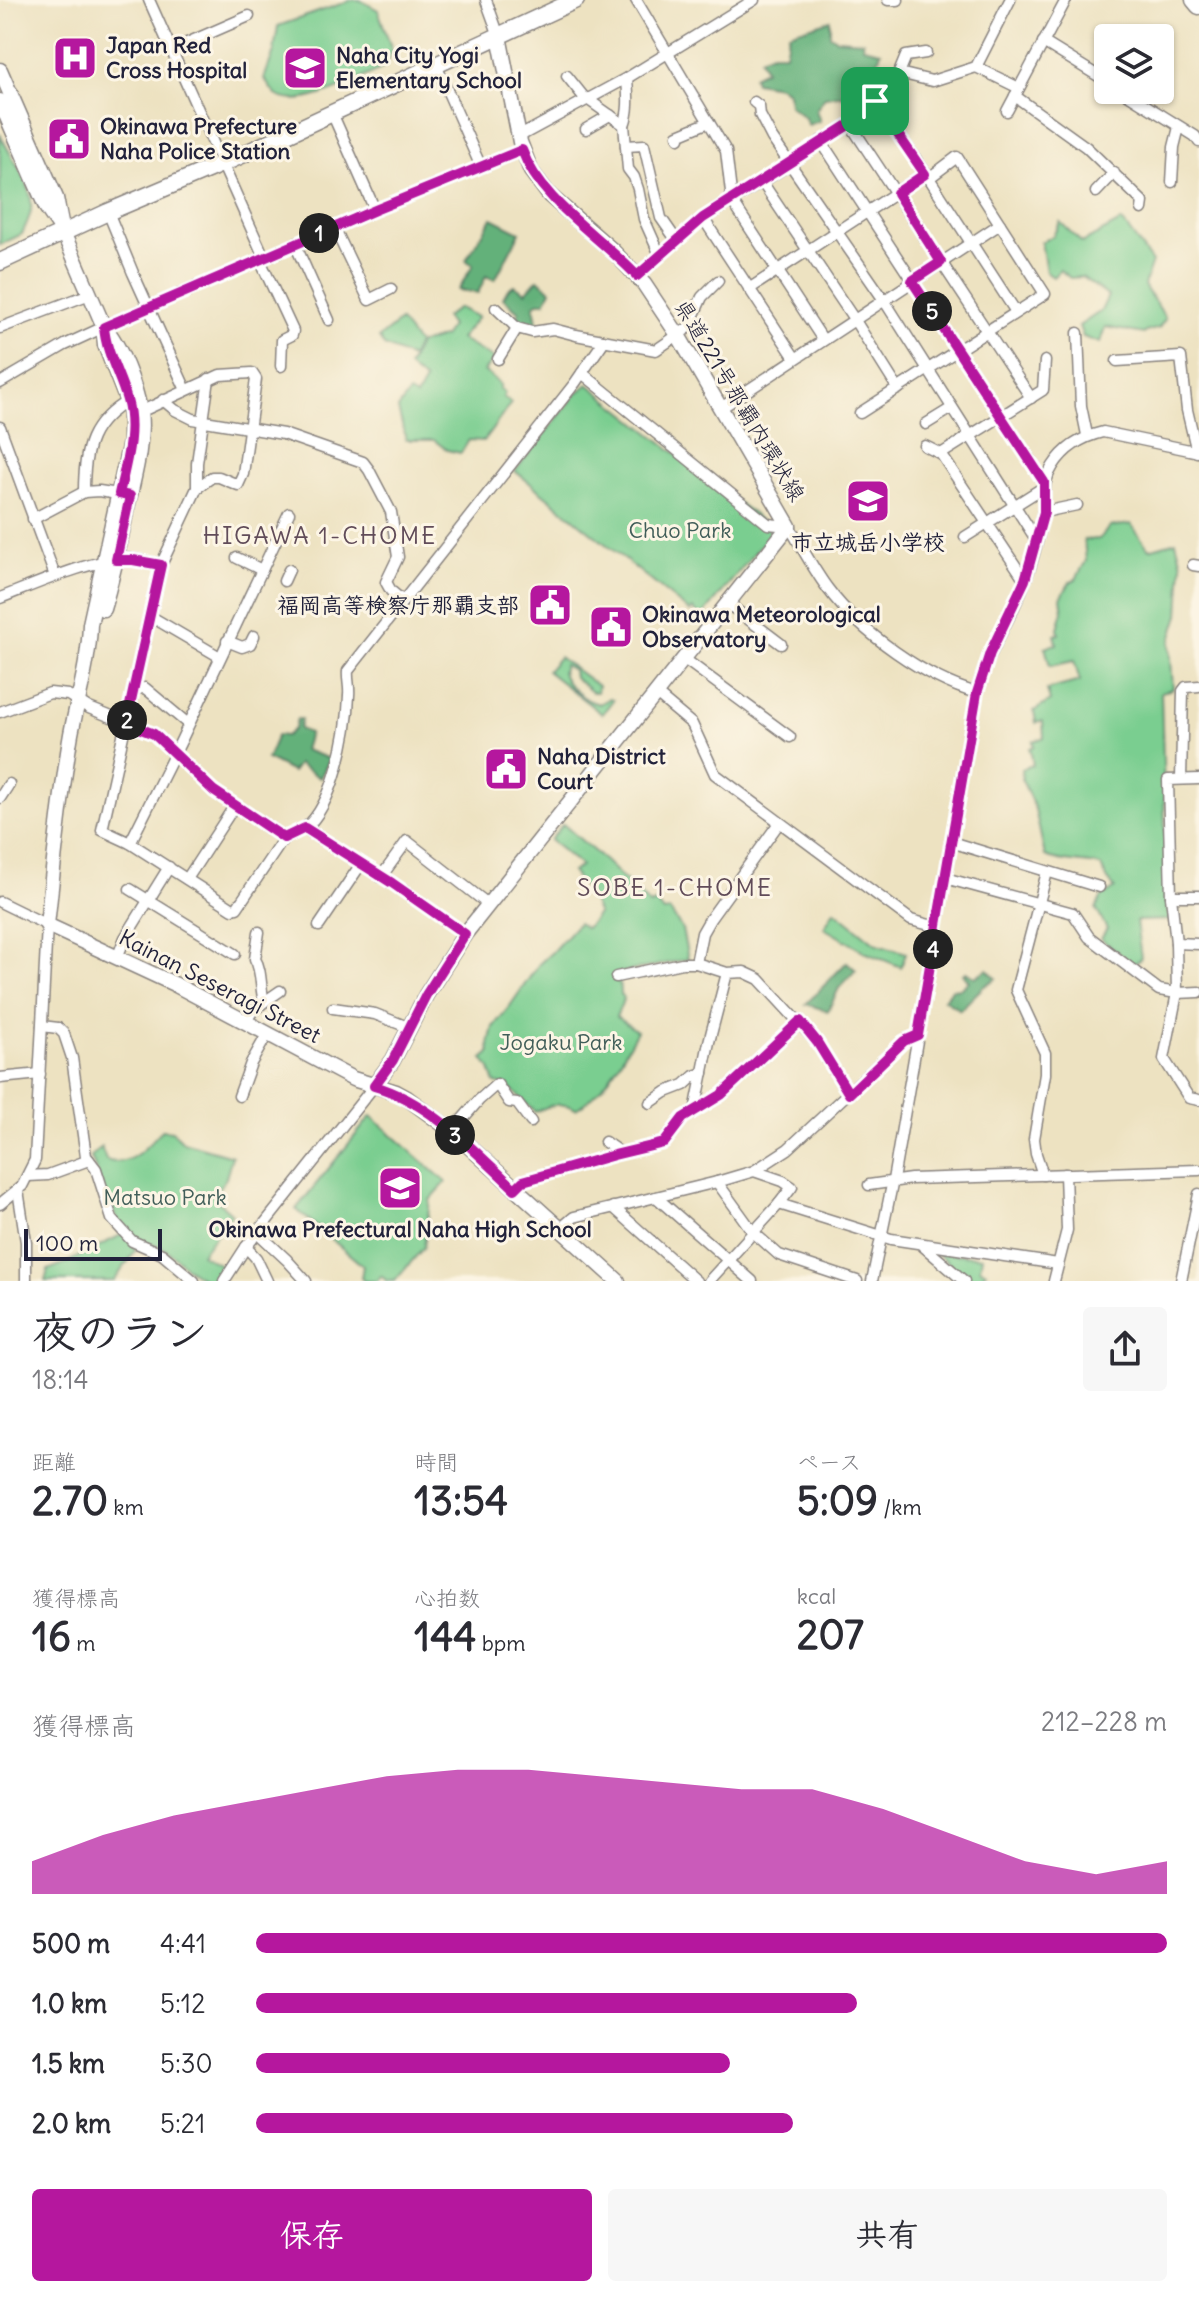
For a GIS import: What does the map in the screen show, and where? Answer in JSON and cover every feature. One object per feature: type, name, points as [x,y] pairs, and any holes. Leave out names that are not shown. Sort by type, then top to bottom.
[{"type":"highway","points":[[0,262],[499,36],[554,6],[576,0]]},
{"type":"highway","points":[[1194,0],[1199,6]]},
{"type":"main road","name":"県道221号那覇内環状線","points":[[374,1086],[393,1060],[426,995],[465,934],[789,526],[678,335],[637,276],[544,189],[531,171],[520,143],[499,36]]},
{"type":"main road","points":[[0,70],[56,198],[63,232]]},
{"type":"main road","points":[[0,101],[46,207],[63,232],[104,327],[113,337],[132,399],[140,412],[139,444],[110,561],[90,624],[90,647],[61,799],[47,925]]},
{"type":"main road","points":[[124,495],[132,399]]},
{"type":"main road","name":"Kainan Seseragi Street","points":[[47,925],[268,1033],[353,1079],[402,1095],[452,1131],[618,1281]]},
{"type":"street","points":[[149,0],[223,163],[293,331],[292,335],[282,340],[281,366]]},
{"type":"street","points":[[486,0],[499,36]]},
{"type":"street","points":[[636,0],[726,151],[732,201],[823,340]]},
{"type":"street","points":[[0,383],[65,345],[148,307],[481,167],[754,0]]},
{"type":"street","points":[[888,0],[898,0]]},
{"type":"street","points":[[899,73],[932,81],[976,67],[1010,0]]},
{"type":"street","points":[[1007,111],[1066,0]]},
{"type":"street","points":[[171,50],[249,16]]},
{"type":"street","points":[[1043,42],[1094,73]]},
{"type":"street","points":[[637,276],[703,218],[864,114],[899,73],[906,56],[926,53]]},
{"type":"street","points":[[436,65],[481,167]]},
{"type":"street","points":[[976,67],[1017,92],[1086,147],[1143,202],[1142,209]]},
{"type":"street","points":[[567,76],[583,96],[624,125]]},
{"type":"street","points":[[627,78],[627,118],[624,125],[628,169],[634,177],[644,219],[660,255]]},
{"type":"street","points":[[875,101],[1016,312]]},
{"type":"street","points":[[754,102],[759,106],[760,115],[772,138],[884,300],[1037,541]]},
{"type":"street","points":[[1143,104],[1195,136],[1199,142]]},
{"type":"street","points":[[332,113],[375,210]]},
{"type":"street","points":[[586,129],[610,115]]},
{"type":"street","points":[[679,138],[678,135],[709,122]]},
{"type":"street","points":[[850,124],[1031,398]]},
{"type":"street","points":[[1172,182],[1174,147],[1179,127]]},
{"type":"street","points":[[821,141],[1044,484]]},
{"type":"street","points":[[626,146],[644,145],[661,218],[677,241]]},
{"type":"street","points":[[749,289],[837,230],[957,157],[1045,294],[860,413]]},
{"type":"street","points":[[1096,192],[1114,173]]},
{"type":"street","points":[[762,182],[898,389]]},
{"type":"street","points":[[108,212],[186,390]]},
{"type":"street","points":[[703,218],[795,358]]},
{"type":"street","points":[[721,408],[1000,224]]},
{"type":"street","points":[[334,227],[369,300],[391,289]]},
{"type":"street","points":[[295,244],[329,320]]},
{"type":"street","points":[[496,308],[517,328],[532,332],[553,329],[656,350],[688,328],[702,297],[718,281]]},
{"type":"street","points":[[0,328],[90,294]]},
{"type":"street","points":[[498,359],[517,328]]},
{"type":"street","points":[[1078,333],[1081,406],[1087,435]]},
{"type":"street","points":[[209,379],[197,463],[197,488],[161,565],[102,830],[130,843],[233,909],[237,908],[284,838],[314,820],[328,798],[346,727],[350,691],[348,671],[604,341]]},
{"type":"street","points":[[872,1281],[893,1180],[977,693],[990,653],[1025,580],[1044,512],[1044,484],[1051,468],[1062,455],[1087,435],[1103,432],[1198,452],[1187,410],[1181,357],[1117,361]]},
{"type":"street","points":[[941,454],[1043,390],[1045,361]]},
{"type":"street","points":[[140,412],[220,375],[252,373],[256,379],[243,474],[238,485],[212,477],[197,488]]},
{"type":"street","points":[[582,373],[768,524],[789,526],[828,590],[859,622],[924,671],[956,687],[977,693]]},
{"type":"street","points":[[84,492],[84,467],[94,430],[108,414],[132,399]]},
{"type":"street","points":[[163,400],[184,415],[203,421],[283,434],[363,462],[391,512],[398,557],[386,582],[403,601]]},
{"type":"street","points":[[926,424],[952,408]]},
{"type":"street","points":[[0,427],[55,576]]},
{"type":"street","points":[[925,446],[941,454],[1025,580]]},
{"type":"street","points":[[965,537],[1044,484]]},
{"type":"street","points":[[33,519],[84,492],[124,495]]},
{"type":"street","points":[[1044,512],[1077,505]]},
{"type":"street","points":[[130,843],[289,513]]},
{"type":"street","points":[[237,558],[262,570]]},
{"type":"street","points":[[0,598],[55,576],[110,561],[133,560],[161,565]]},
{"type":"street","points":[[727,603],[781,644]]},
{"type":"street","points":[[150,616],[220,657]]},
{"type":"street","points":[[227,641],[242,647],[250,644],[254,636]]},
{"type":"street","points":[[683,658],[790,737]]},
{"type":"street","points":[[1181,779],[1183,691],[1186,687],[1199,686]]},
{"type":"street","points":[[134,689],[145,688],[188,724]]},
{"type":"street","points":[[0,712],[50,693],[68,695],[89,708],[154,734],[214,791],[284,838]]},
{"type":"street","points":[[655,693],[692,724],[715,774],[911,920],[937,927]]},
{"type":"street","points":[[1199,779],[1168,780],[1177,993],[1164,1059],[1189,1098],[1199,1100]]},
{"type":"street","points":[[0,798],[9,784]]},
{"type":"street","points":[[187,879],[235,805]]},
{"type":"street","points":[[696,963],[702,933],[710,919],[779,823]]},
{"type":"street","points":[[305,828],[465,934]]},
{"type":"street","points":[[381,877],[407,841],[489,905]]},
{"type":"street","points":[[951,842],[1099,887]]},
{"type":"street","points":[[319,926],[361,864]]},
{"type":"street","points":[[117,958],[125,938],[169,867]]},
{"type":"street","points":[[1043,1175],[1034,1139],[1045,1074],[1045,1053],[1016,990],[1047,872]]},
{"type":"street","points":[[945,878],[1073,913],[1089,937],[1159,990],[1199,992]]},
{"type":"street","points":[[130,889],[235,954]]},
{"type":"street","points":[[1171,896],[1199,896]]},
{"type":"street","points":[[0,902],[47,925],[36,1150],[28,1176],[18,1190],[0,1204]]},
{"type":"street","points":[[259,932],[255,959],[260,967],[259,985],[264,1002]]},
{"type":"street","points":[[1176,943],[1199,944]]},
{"type":"street","points":[[616,977],[682,963],[696,963],[727,973],[744,972],[759,979],[817,1042],[849,1094]]},
{"type":"street","points":[[695,1111],[727,973]]},
{"type":"street","points":[[246,1022],[251,1013],[280,991]]},
{"type":"street","points":[[333,1008],[375,1014],[410,1028]]},
{"type":"street","points":[[515,1189],[523,1181],[664,1143],[683,1118],[721,1095],[800,1021]]},
{"type":"street","points":[[42,1026],[58,1028],[64,1034],[72,1058],[86,1156],[96,1169],[115,1224],[132,1241],[162,1254],[194,1281]]},
{"type":"street","points":[[239,1096],[251,1063],[268,1033]]},
{"type":"street","points":[[560,1229],[574,1217],[754,1171],[788,1149],[904,1041],[918,1035]]},
{"type":"street","points":[[650,1103],[703,1073]]},
{"type":"street","points":[[0,1078],[40,1074]]},
{"type":"street","points":[[452,1131],[497,1084],[509,1102],[517,1103],[531,1122]]},
{"type":"street","points":[[224,1281],[257,1232],[374,1086]]},
{"type":"street","points":[[605,1142],[621,1153]]},
{"type":"street","points":[[28,1176],[48,1175],[89,1160]]},
{"type":"street","points":[[869,1185],[893,1180],[1199,1170]]},
{"type":"street","points":[[709,1281],[792,1187],[754,1171]]},
{"type":"street","points":[[1054,1281],[1067,1230],[1065,1174]]},
{"type":"street","points":[[717,1182],[753,1232],[779,1255],[857,1281]]},
{"type":"street","points":[[18,1190],[26,1242],[26,1281]]},
{"type":"street","points":[[1181,1281],[1199,1194]]},
{"type":"street","points":[[656,1197],[752,1281]]},
{"type":"street","points":[[779,1204],[881,1237],[1058,1264]]},
{"type":"street","points":[[613,1207],[696,1281]]},
{"type":"street","points":[[257,1232],[306,1281]]},
{"type":"street","points":[[923,1245],[964,1281]]},
{"type":"street","points":[[246,1247],[256,1258],[267,1281]]},
{"type":"green space","points":[[352,0],[360,0],[378,10],[392,50],[385,67],[315,97],[287,99],[276,95],[264,79],[274,51],[278,26]]},
{"type":"green space","points":[[830,20],[830,35],[837,39],[863,41],[863,47],[881,51],[878,62],[886,67],[874,79],[863,70],[857,70],[852,78],[861,84],[858,93],[849,99],[839,95],[825,97],[816,110],[820,121],[808,125],[805,118],[789,105],[788,93],[779,86],[755,82],[753,76],[765,70],[760,58],[772,53],[785,53],[789,33]]},
{"type":"green space","points":[[0,134],[29,189],[31,210],[22,234],[0,245]]},
{"type":"green space","points":[[492,218],[520,232],[495,280],[486,276],[478,293],[458,290],[473,265],[466,260]]},
{"type":"green space","points":[[1122,221],[1152,262],[1144,285],[1165,319],[1159,328],[1144,334],[1105,327],[1100,343],[1083,337],[1079,326],[1101,311],[1108,296],[1082,277],[1070,278],[1060,270],[1053,277],[1046,272],[1041,242],[1053,236],[1060,222],[1082,243]]},
{"type":"green space","points":[[538,279],[551,290],[545,302],[534,306],[538,327],[523,327],[515,320],[519,312],[503,298],[514,285],[526,292]]},
{"type":"green space","points":[[459,308],[478,317],[460,339],[494,359],[484,371],[501,385],[499,388],[505,393],[503,397],[511,403],[484,441],[469,440],[461,453],[447,450],[434,440],[406,440],[398,409],[409,393],[416,397],[425,381],[408,367],[419,344],[443,337],[451,326],[445,317]]},
{"type":"green space","points":[[400,321],[418,344],[411,358],[384,346],[379,338]]},
{"type":"green space","name":"Chuo Park","points":[[588,384],[769,527],[769,535],[702,617],[693,609],[690,612],[515,471],[578,392]]},
{"type":"green space","points":[[1131,524],[1149,549],[1176,541],[1182,564],[1179,615],[1170,643],[1173,689],[1161,692],[1165,897],[1170,920],[1136,921],[1141,958],[1133,965],[1101,939],[1107,929],[1096,909],[1101,898],[1115,888],[1101,866],[1045,856],[1035,809],[1022,780],[1021,769],[1033,765],[1030,748],[1034,746],[1033,741],[1044,738],[1043,721],[1036,723],[1034,711],[1050,701],[1047,690],[1080,681],[1074,661],[1050,666],[1045,647],[1057,644],[1055,635],[1059,634],[1063,611],[1061,598],[1086,561],[1084,540],[1099,539],[1110,527]]},
{"type":"green space","points":[[559,657],[598,686],[597,692],[592,692],[574,677],[573,670],[564,665],[564,676],[576,692],[599,704],[610,698],[613,700],[602,714],[547,671]]},
{"type":"green space","points":[[297,719],[301,719],[299,729],[309,733],[304,750],[330,759],[320,778],[298,764],[292,772],[267,759],[277,735],[286,736],[294,729]]},
{"type":"green space","name":"Jogaku Park","points":[[563,824],[650,905],[656,903],[664,912],[670,911],[682,929],[688,959],[619,973],[620,994],[624,998],[616,1017],[637,1031],[618,1064],[605,1084],[576,1109],[556,1105],[535,1112],[508,1086],[495,1083],[483,1059],[490,1053],[493,1027],[539,964],[578,923],[586,928],[598,914],[589,894],[572,872],[581,866],[550,840]]},
{"type":"green space","points":[[834,910],[875,943],[906,953],[901,967],[867,953],[824,928]]},
{"type":"green space","points":[[847,962],[856,970],[839,988],[828,1011],[806,1004]]},
{"type":"green space","points":[[987,969],[996,978],[960,1010],[944,999],[952,989],[961,988],[969,981],[963,974],[966,972],[975,977]]},
{"type":"green space","points":[[371,1116],[446,1182],[430,1200],[424,1247],[395,1281],[387,1281],[381,1276],[377,1281],[364,1281],[361,1278],[363,1266],[296,1209]]},
{"type":"green space","name":"Matsuo Park","points":[[162,1130],[172,1131],[183,1142],[232,1156],[226,1178],[214,1198],[232,1214],[201,1254],[222,1266],[213,1281],[200,1277],[166,1250],[135,1238],[124,1229],[107,1199],[91,1157],[101,1147],[106,1160],[115,1162],[131,1158]]},
{"type":"green space","name":"Matsuo Park","points":[[123,1234],[136,1250],[114,1281],[45,1281],[48,1270]]},
{"type":"green space","points":[[936,1252],[982,1257],[980,1268],[986,1272],[978,1281],[970,1281]]},
{"type":"place","name":"Japan Red Cross Hospital","points":[[75,58]]},
{"type":"place","name":"Naha City Yogi Elementary School","points":[[305,68]]},
{"type":"place","name":"Okinawa Prefecture Naha Police Station","points":[[69,139]]},
{"type":"place","name":"市立城岳小学校","points":[[868,501]]},
{"type":"place","name":"福岡高等検察庁那覇支部","points":[[550,605]]},
{"type":"place","name":"Okinawa Meteorological Observatory","points":[[611,627]]},
{"type":"place","name":"Naha District Court","points":[[506,769]]},
{"type":"place","name":"Okinawa Prefectural Naha High School","points":[[400,1188]]},
{"type":"district","name":"HIGAWA 1-CHOME","points":[[320,536]]},
{"type":"district","name":"SOBE 1-CHOME","points":[[675,888]]},
{"type":"route","points":[[875,101],[925,174],[897,193],[941,262],[912,281],[1044,482],[1044,512],[1025,580],[984,666],[977,693],[918,1035],[904,1041],[849,1094],[817,1042],[800,1021],[721,1095],[683,1118],[664,1143],[523,1181],[515,1189],[430,1113],[396,1092],[374,1086],[402,1046],[426,995],[465,934],[305,828],[284,838],[214,791],[154,734],[126,723],[161,565],[116,560],[130,496],[119,494],[131,427],[122,385],[105,345],[104,327],[522,150],[531,171],[544,189],[637,276],[703,218],[850,124],[875,101]]}]
